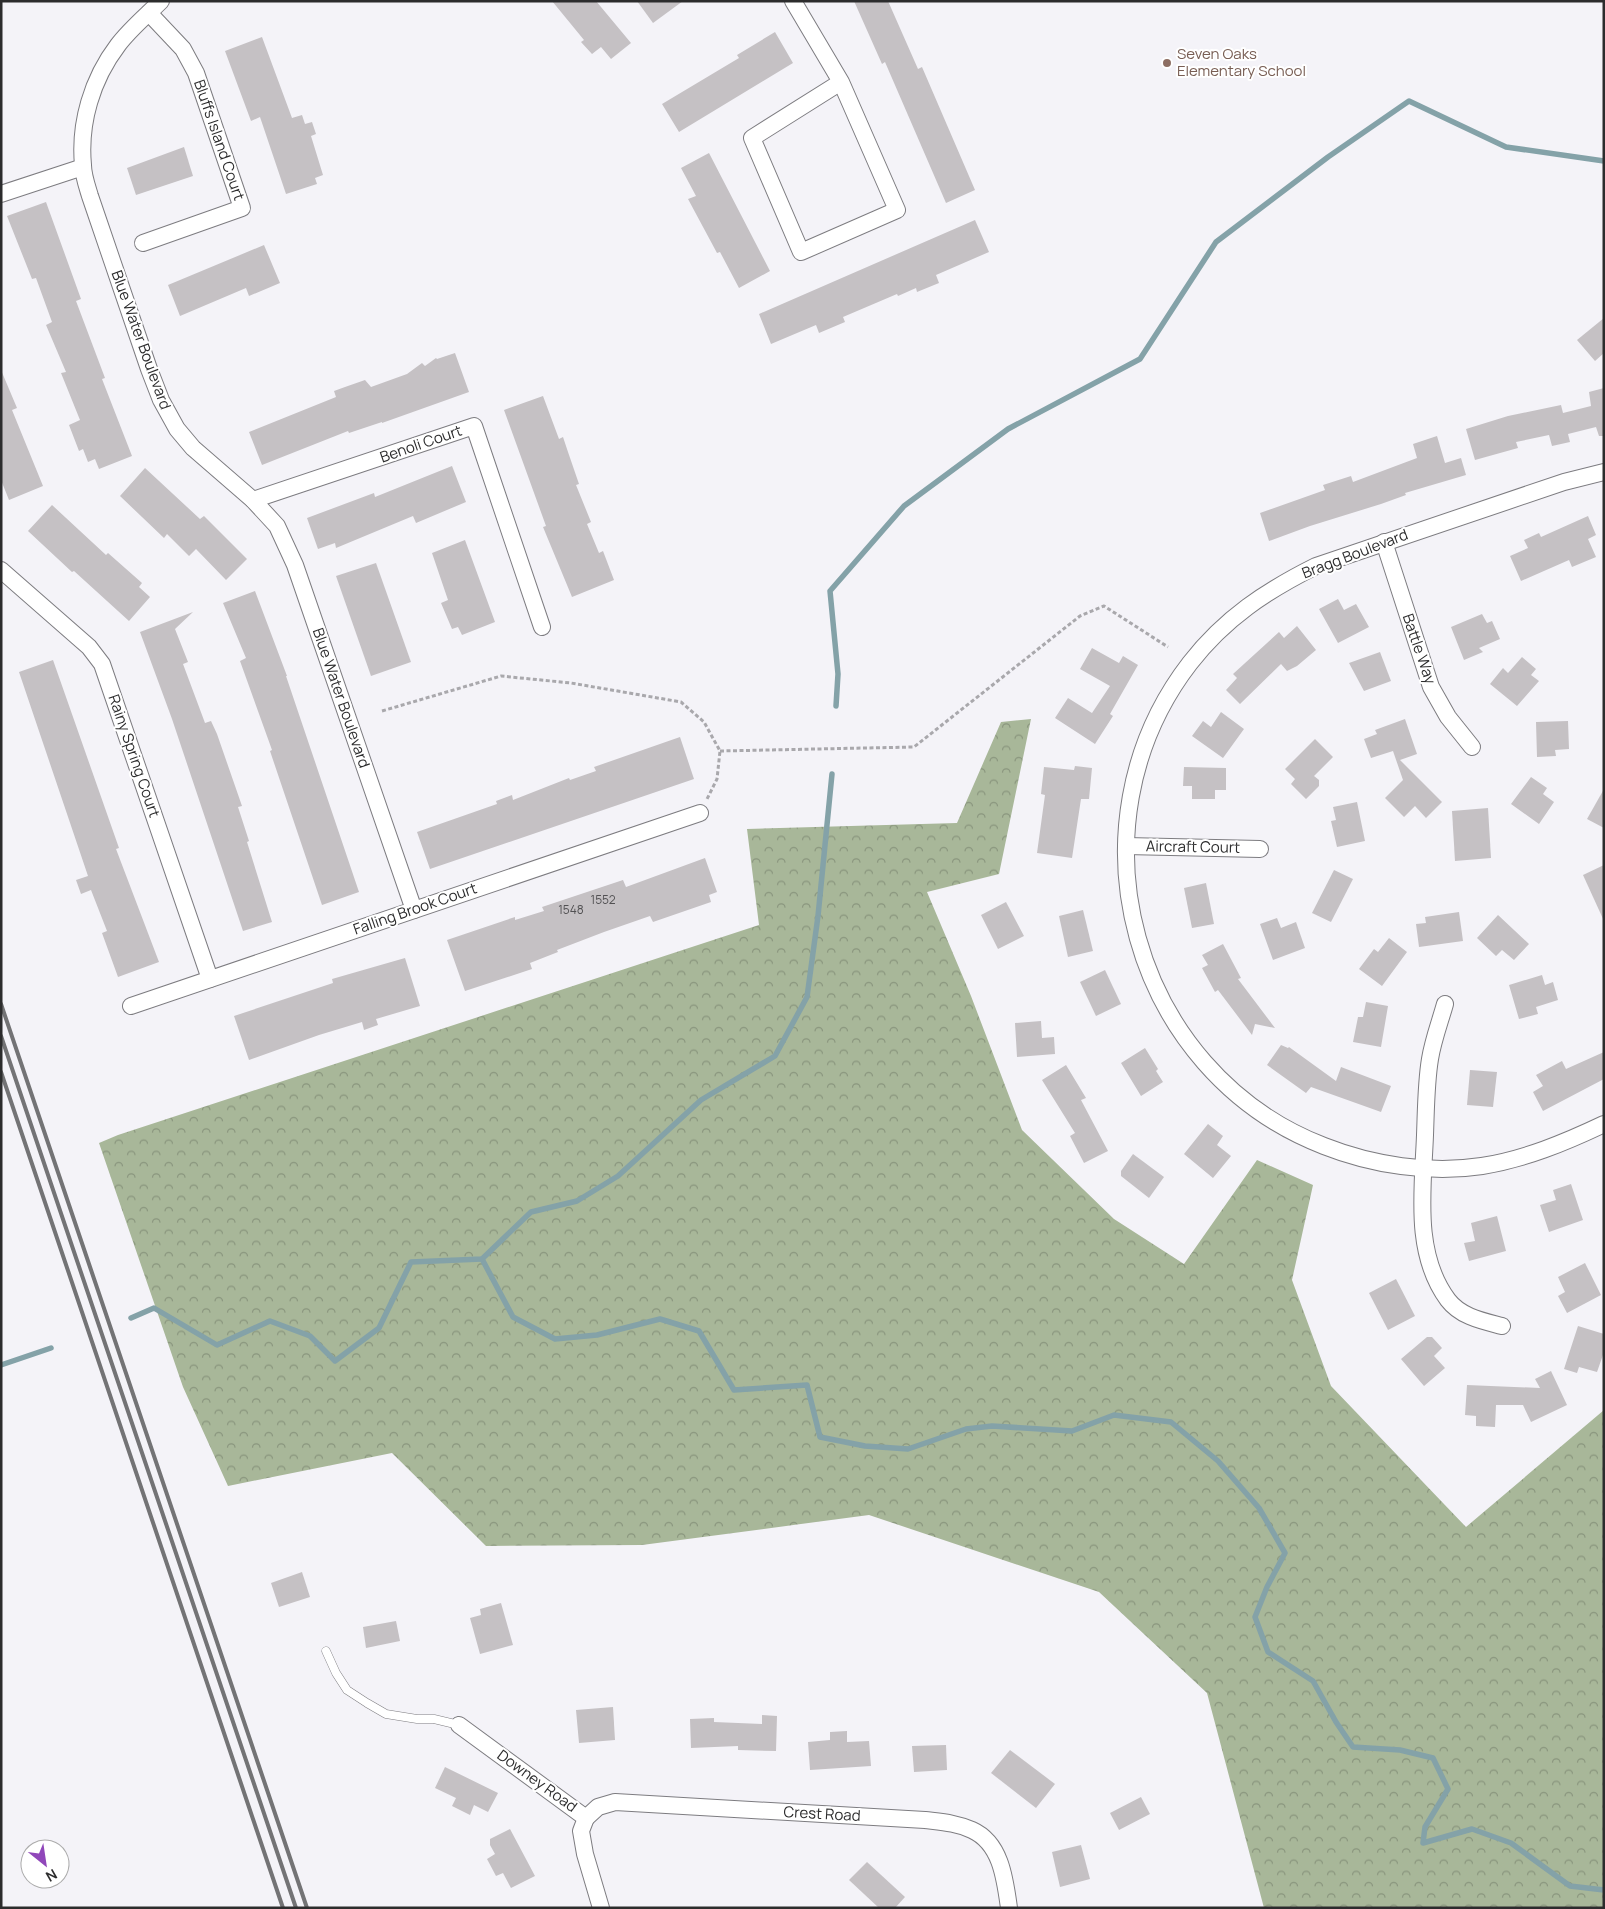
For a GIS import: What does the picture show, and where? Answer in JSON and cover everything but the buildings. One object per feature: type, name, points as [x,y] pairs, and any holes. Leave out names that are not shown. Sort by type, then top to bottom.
[{"type":"street","name":"Blue Water Boulevard","points":[[161,1],[118,44],[93,88],[84,128],[82,167],[90,196],[161,400],[177,429],[193,448],[253,500],[276,526],[295,565],[414,910]]},
{"type":"street","points":[[793,1],[841,82],[897,210],[801,252],[752,138],[841,82]]},
{"type":"street","name":"Bluffs Island Court","points":[[143,243],[242,208],[196,73],[183,49],[149,13]]},
{"type":"street","points":[[1,194],[82,167]]},
{"type":"street","name":"Benoli Court","points":[[253,500],[474,426],[542,627]]},
{"type":"street","name":"Bragg Boulevard","points":[[1604,472],[1564,482],[1316,566],[1278,585],[1242,609],[1190,663],[1168,695],[1154,722],[1143,749],[1127,814],[1125,874],[1130,907],[1142,954],[1156,990],[1190,1046],[1237,1095],[1260,1113],[1307,1140],[1359,1158],[1392,1165],[1451,1168],[1480,1166],[1522,1158],[1565,1142],[1604,1124]]},
{"type":"street","name":"Battle Way","points":[[1384,542],[1431,687],[1448,717],[1472,747]]},
{"type":"street","name":"Rainy Spring Court","points":[[1,570],[89,647],[102,664],[210,979]]},
{"type":"street","name":"Falling Brook Court","points":[[131,1006],[414,910],[704,806]]},
{"type":"street","name":"Aircraft Court","points":[[1126,846],[1260,849]]},
{"type":"street","points":[[1445,1004],[1430,1059],[1422,1215],[1426,1247],[1435,1277],[1449,1302],[1477,1320],[1502,1326]]},
{"type":"street","name":"Downey Road","points":[[459,1725],[586,1818],[581,1831],[601,1908]]},
{"type":"street","name":"Crest Road","points":[[586,1818],[598,1808],[615,1802],[925,1820],[956,1824],[972,1830],[986,1840],[996,1854],[1004,1874],[1009,1908]]},
{"type":"lane","points":[[326,1650],[336,1673],[348,1690],[386,1714],[417,1720],[434,1719],[459,1725]]},
{"type":"path","points":[[720,750],[914,747],[1080,616],[1104,606],[1168,647]]},
{"type":"path","points":[[382,711],[501,676],[571,684],[681,702],[704,722],[720,750],[717,779],[704,806]]},
{"type":"green space","points":[[1031,719],[999,874],[927,892],[971,996],[1022,1130],[1114,1219],[1184,1264],[1257,1160],[1313,1185],[1292,1280],[1331,1386],[1466,1527],[1604,1410],[1604,1908],[1264,1908],[1207,1693],[1099,1592],[869,1515],[642,1545],[486,1546],[392,1453],[228,1486],[183,1387],[99,1143],[118,1135],[759,925],[747,829],[957,823],[1001,722]]},
{"type":"waterway","points":[[836,706],[838,674],[830,591],[904,506],[1008,429],[1140,359],[1216,242],[1328,157],[1409,101],[1506,147],[1604,161]]},
{"type":"waterway","points":[[131,1318],[154,1308],[217,1345],[270,1321],[310,1336],[335,1361],[379,1328],[411,1262],[482,1259],[531,1212],[577,1201],[618,1176],[701,1100],[775,1056],[807,997],[818,916],[832,774]]},
{"type":"waterway","points":[[482,1259],[513,1317],[555,1339],[597,1335],[660,1319],[699,1331],[734,1390],[807,1385],[820,1437],[865,1446],[908,1449],[966,1429],[992,1426],[1072,1431],[1114,1415],[1171,1422],[1218,1461],[1259,1508],[1285,1553],[1267,1587],[1255,1617],[1268,1652],[1313,1681],[1336,1722],[1353,1747],[1400,1750],[1433,1758],[1448,1789],[1425,1827],[1423,1843],[1472,1829],[1511,1843],[1570,1886],[1604,1890]]},
{"type":"waterway","points":[[1,1365],[51,1348]]},
{"type":"railway","points":[[1,1004],[307,1908]]},
{"type":"railway","points":[[1,1036],[296,1908]]},
{"type":"railway","points":[[1,1072],[283,1908]]},
{"type":"place","name":"Seven Oaks Elementary School","points":[[1167,63]]}]
